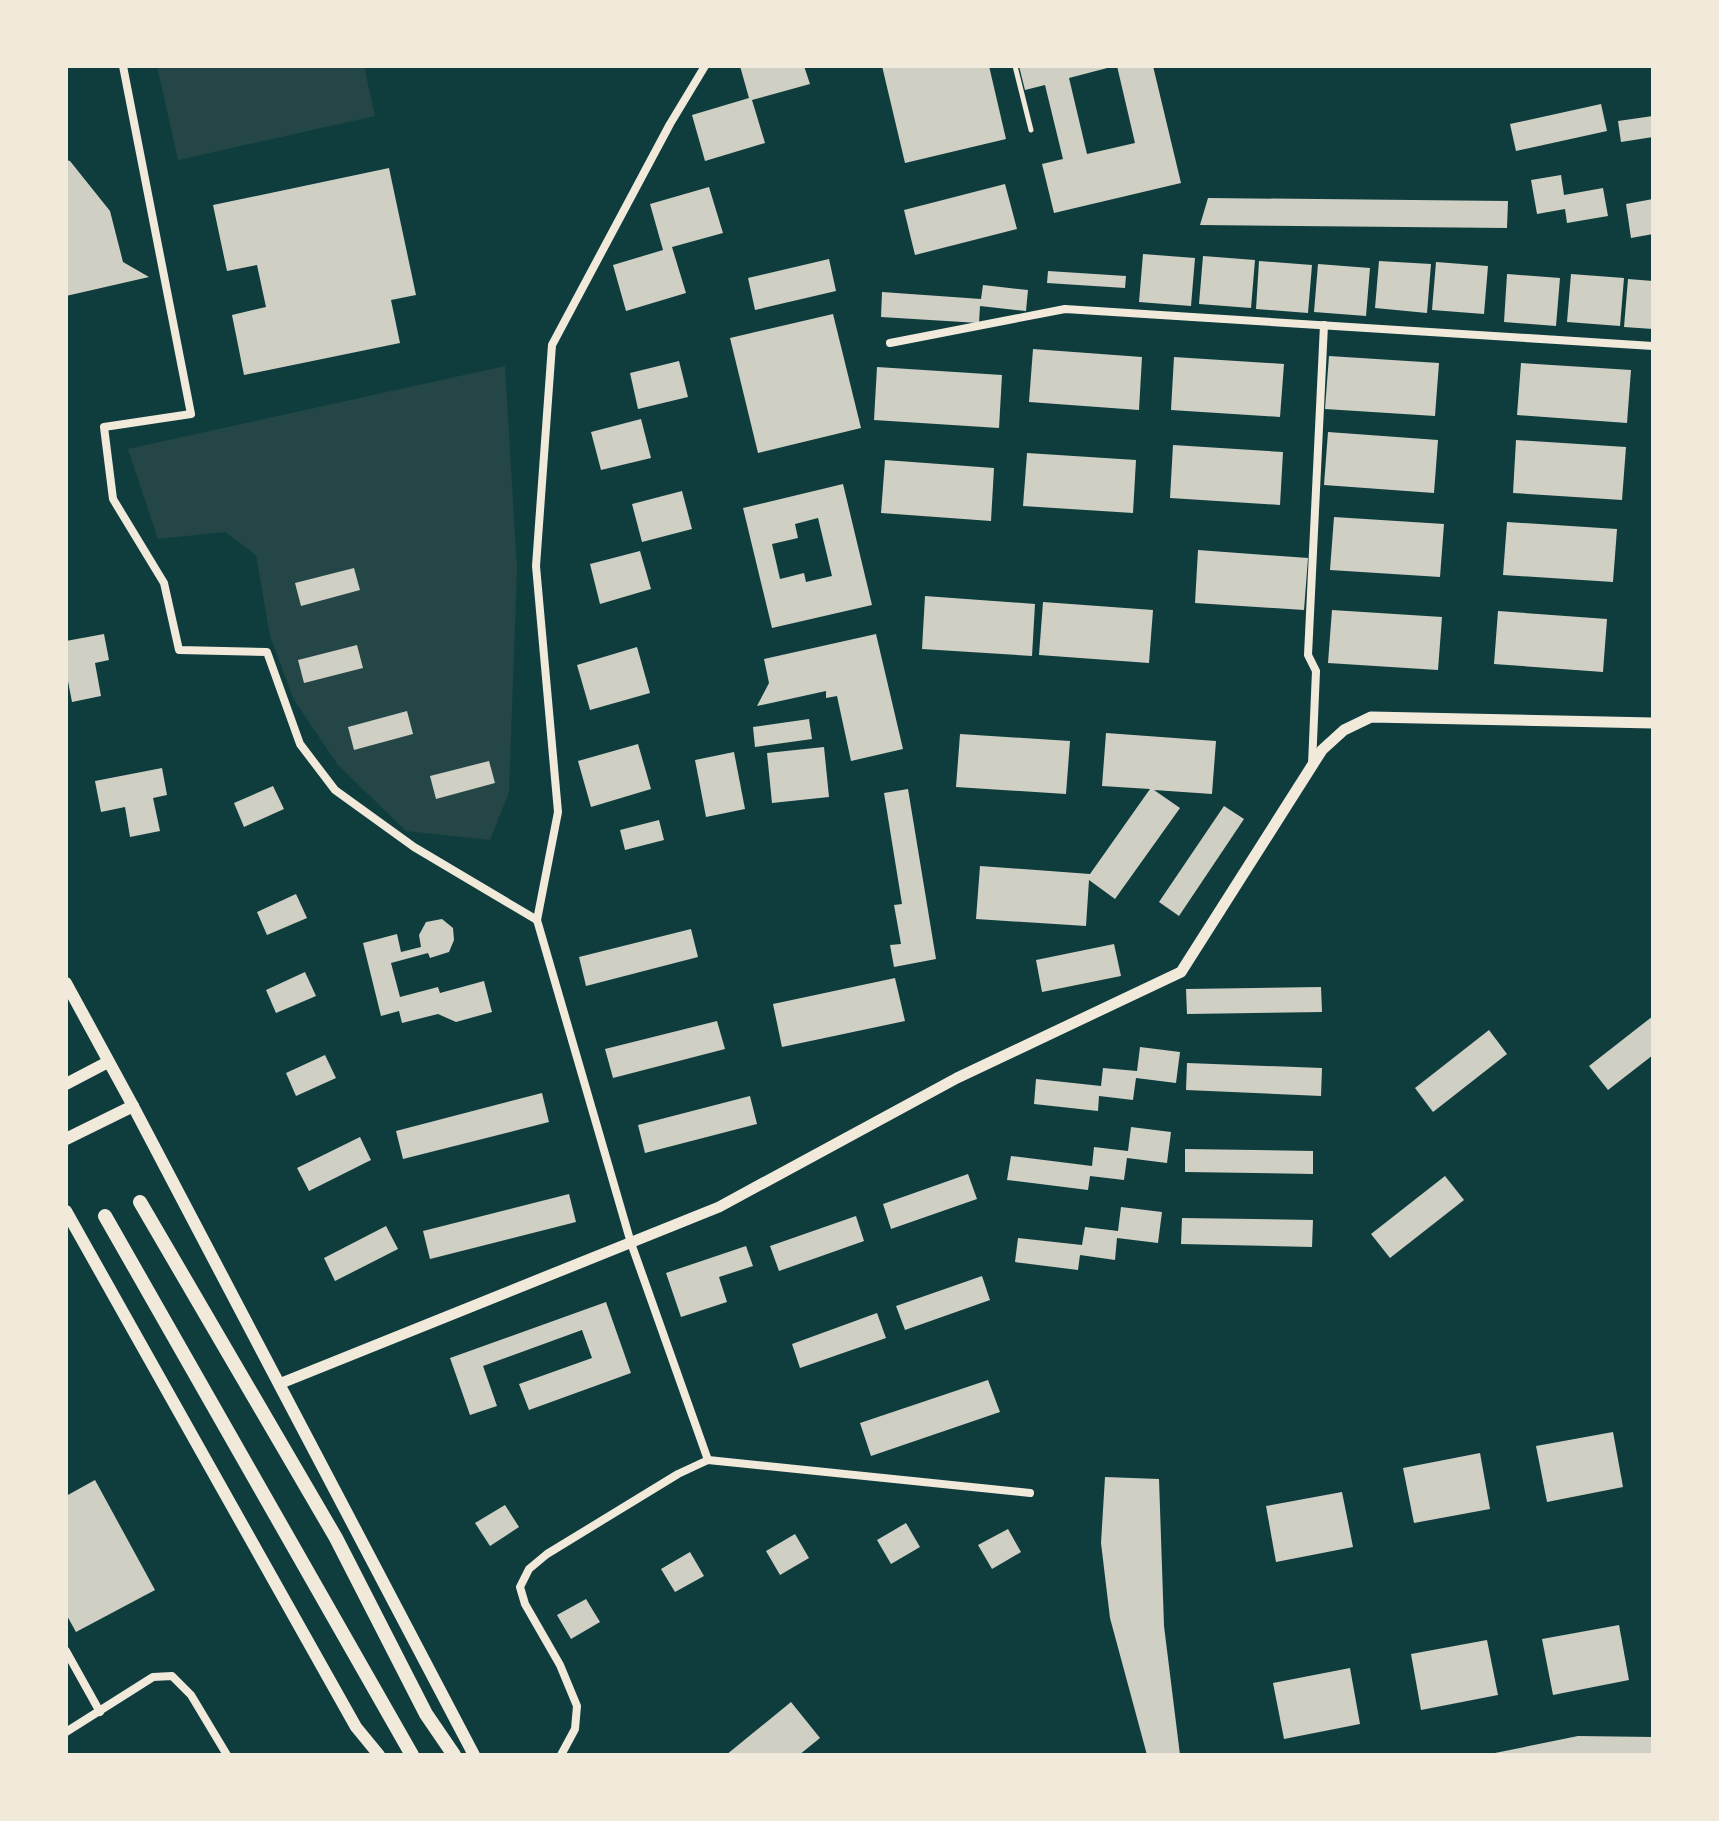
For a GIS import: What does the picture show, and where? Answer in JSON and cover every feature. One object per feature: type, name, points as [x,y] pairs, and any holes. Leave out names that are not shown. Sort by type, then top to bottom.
[{"type":"main road","points":[[66,983],[474,1755]]},
{"type":"main road","points":[[66,1084],[108,1062]]},
{"type":"main road","points":[[66,1139],[133,1106]]},
{"type":"main road","points":[[140,1202],[336,1538],[426,1714],[454,1755]]},
{"type":"main road","points":[[66,1211],[356,1727],[379,1755]]},
{"type":"main road","points":[[105,1216],[412,1755]]},
{"type":"street","points":[[123,66],[191,414],[104,427],[113,499],[164,583],[179,650],[267,652],[300,744],[335,790],[414,847],[537,920]]},
{"type":"street","points":[[705,66],[670,124],[552,345],[536,566],[558,812],[537,920],[631,1243],[708,1460]]},
{"type":"street","points":[[890,343],[1065,309],[1653,346]]},
{"type":"street","points":[[1312,766],[1316,671],[1308,655],[1324,325]]},
{"type":"street","points":[[279,1384],[719,1207],[957,1078],[1181,972],[1322,750],[1344,730],[1371,717],[1653,723]]},
{"type":"street","points":[[561,1755],[575,1729],[577,1706],[560,1665],[525,1604],[520,1587],[529,1569],[547,1554],[678,1474],[708,1460],[1030,1493]]},
{"type":"street","points":[[66,1651],[100,1712]]},
{"type":"street","points":[[66,1732],[153,1677],[172,1676],[191,1695],[227,1755]]},
{"type":"lane","points":[[1015,66],[1031,130]]},
{"type":"shaded area","points":[[157,66],[364,66],[375,116],[178,160]]},
{"type":"shaded area","points":[[505,366],[517,569],[509,792],[490,840],[406,831],[338,765],[294,700],[270,636],[256,555],[225,532],[158,539],[128,449]]},
{"type":"building","points":[[740,66],[804,66],[810,84],[752,100],[765,143],[705,161],[692,115],[749,98]]},
{"type":"building","points":[[882,66],[989,66],[1006,139],[905,163]]},
{"type":"building","points":[[1019,66],[1115,66],[1069,78],[1087,154],[1135,143],[1117,66],[1153,66],[1181,183],[1054,213],[1042,164],[1063,159],[1045,85],[1025,90]]},
{"type":"building","points":[[1601,104],[1607,131],[1516,151],[1510,124]]},
{"type":"building","points":[[1653,116],[1653,137],[1621,142],[1618,121]]},
{"type":"building","points":[[66,160],[110,211],[123,262],[149,277],[66,296]]},
{"type":"building","points":[[389,168],[416,295],[391,300],[400,343],[244,375],[232,315],[266,307],[257,265],[227,271],[213,205]]},
{"type":"building","points":[[1561,175],[1564,195],[1603,188],[1608,216],[1567,223],[1565,209],[1537,214],[1531,180]]},
{"type":"building","points":[[1005,184],[1017,229],[915,255],[904,210]]},
{"type":"building","points":[[709,187],[723,233],[672,247],[686,293],[626,311],[613,265],[663,250],[650,204]]},
{"type":"building","points":[[1208,198],[1508,201],[1507,228],[1200,225]]},
{"type":"building","points":[[1653,199],[1653,234],[1631,238],[1626,204]]},
{"type":"building","points":[[1143,254],[1195,258],[1191,306],[1139,302]]},
{"type":"building","points":[[1203,256],[1255,260],[1251,308],[1199,304]]},
{"type":"building","points":[[829,259],[836,291],[755,310],[748,278]]},
{"type":"building","points":[[1259,261],[1312,265],[1308,313],[1256,309]]},
{"type":"building","points":[[1379,261],[1431,264],[1427,313],[1375,308]]},
{"type":"building","points":[[1436,262],[1488,266],[1484,314],[1432,310]]},
{"type":"building","points":[[1318,264],[1370,268],[1366,316],[1314,312]]},
{"type":"building","points":[[1048,271],[1126,276],[1125,288],[1047,283]]},
{"type":"building","points":[[1507,274],[1560,278],[1556,326],[1504,322]]},
{"type":"building","points":[[1571,274],[1624,278],[1620,326],[1567,322]]},
{"type":"building","points":[[1628,279],[1653,281],[1653,329],[1624,327]]},
{"type":"building","points":[[983,285],[1028,290],[1026,311],[980,306],[979,323],[881,317],[882,292],[981,299]]},
{"type":"building","points":[[833,314],[861,428],[758,453],[730,338]]},
{"type":"building","points":[[1033,349],[1142,357],[1139,410],[1029,402]]},
{"type":"building","points":[[1329,356],[1439,363],[1435,416],[1325,409]]},
{"type":"building","points":[[1174,357],[1284,364],[1280,417],[1171,410]]},
{"type":"building","points":[[679,361],[688,397],[638,409],[630,373]]},
{"type":"building","points":[[1521,363],[1631,370],[1627,423],[1517,415]]},
{"type":"building","points":[[877,367],[1002,375],[999,428],[874,420]]},
{"type":"building","points":[[641,419],[651,458],[601,470],[591,432]]},
{"type":"building","points":[[1328,432],[1438,440],[1434,493],[1324,485]]},
{"type":"building","points":[[1516,440],[1626,447],[1622,500],[1513,493]]},
{"type":"building","points":[[1173,445],[1283,452],[1280,505],[1170,498]]},
{"type":"building","points":[[1027,453],[1136,460],[1133,513],[1023,506]]},
{"type":"building","points":[[885,460],[994,468],[991,521],[881,513]]},
{"type":"building","points":[[843,484],[872,605],[772,628],[743,508]],"holes":[[[818,518],[832,576],[806,582],[804,573],[780,579],[772,544],[798,538],[795,524]]]},
{"type":"building","points":[[682,491],[692,529],[642,542],[632,504]]},
{"type":"building","points":[[1334,517],[1444,524],[1440,577],[1330,570]]},
{"type":"building","points":[[1507,522],[1617,529],[1613,582],[1503,575]]},
{"type":"building","points":[[1198,550],[1308,558],[1304,610],[1195,603]]},
{"type":"building","points":[[640,551],[651,589],[600,604],[590,564]]},
{"type":"building","points":[[354,568],[360,590],[301,606],[295,583]]},
{"type":"building","points":[[925,596],[1035,604],[1032,656],[922,649]]},
{"type":"building","points":[[1043,602],[1153,610],[1149,663],[1039,655]]},
{"type":"building","points":[[1332,610],[1442,617],[1438,670],[1328,663]]},
{"type":"building","points":[[1498,611],[1607,619],[1603,672],[1494,664]]},
{"type":"building","points":[[104,634],[109,660],[95,663],[101,696],[72,702],[66,671],[66,641]]},
{"type":"building","points":[[876,634],[903,749],[851,761],[837,696],[826,698],[826,691],[757,706],[769,683],[764,659]]},
{"type":"building","points":[[357,645],[363,668],[304,683],[298,660]]},
{"type":"building","points":[[637,647],[650,693],[590,710],[577,665]]},
{"type":"building","points":[[407,711],[413,734],[354,750],[348,727]]},
{"type":"building","points":[[809,719],[812,739],[755,747],[753,727]]},
{"type":"building","points":[[1106,733],[1216,741],[1212,794],[1154,790],[1180,808],[1115,899],[1089,880],[1086,926],[976,919],[980,866],[1090,874],[1150,789],[1102,786]]},
{"type":"building","points":[[960,734],[1070,741],[1066,794],[956,787]]},
{"type":"building","points":[[638,744],[651,789],[591,807],[578,761]]},
{"type":"building","points":[[824,747],[829,797],[772,803],[767,753]]},
{"type":"building","points":[[734,752],[745,809],[706,817],[695,760]]},
{"type":"building","points":[[489,761],[495,783],[436,799],[430,776]]},
{"type":"building","points":[[162,768],[167,795],[153,798],[160,831],[130,837],[125,807],[101,812],[95,781]]},
{"type":"building","points":[[273,786],[284,809],[244,827],[234,803]]},
{"type":"building","points":[[908,789],[936,959],[894,967],[890,945],[901,944],[894,905],[902,904],[884,793]]},
{"type":"building","points":[[1224,806],[1244,819],[1179,916],[1159,902]]},
{"type":"building","points":[[659,820],[664,840],[625,850],[620,830]]},
{"type":"building","points":[[296,894],[307,918],[267,935],[257,912]]},
{"type":"building","points":[[442,919],[453,928],[454,940],[449,952],[430,958],[428,953],[391,963],[400,997],[438,987],[440,993],[484,981],[492,1012],[456,1022],[438,1014],[402,1023],[399,1011],[381,1016],[363,943],[397,934],[401,952],[421,947],[419,935],[426,922]]},
{"type":"building","points":[[691,929],[698,957],[586,986],[579,957]]},
{"type":"building","points":[[1114,944],[1121,976],[1042,992],[1036,960]]},
{"type":"building","points":[[305,972],[316,996],[276,1013],[266,990]]},
{"type":"building","points":[[895,978],[905,1021],[782,1047],[773,1004]]},
{"type":"building","points":[[1321,987],[1322,1012],[1187,1014],[1186,989]]},
{"type":"building","points":[[1653,1016],[1653,1055],[1608,1090],[1589,1066]]},
{"type":"building","points":[[717,1021],[725,1049],[613,1078],[605,1049]]},
{"type":"building","points":[[1489,1030],[1507,1054],[1433,1112],[1415,1088]]},
{"type":"building","points":[[1140,1047],[1180,1052],[1176,1083],[1136,1078],[1133,1100],[1099,1096],[1098,1111],[1034,1104],[1036,1079],[1101,1086],[1103,1068],[1137,1071]]},
{"type":"building","points":[[325,1055],[336,1078],[296,1096],[286,1073]]},
{"type":"building","points":[[1187,1063],[1322,1068],[1321,1096],[1186,1090]]},
{"type":"building","points":[[542,1093],[549,1122],[403,1159],[396,1131]]},
{"type":"building","points":[[750,1096],[757,1124],[645,1153],[638,1125]]},
{"type":"building","points":[[1131,1127],[1171,1132],[1167,1163],[1127,1158],[1124,1180],[1090,1176],[1088,1190],[1007,1180],[1011,1156],[1092,1166],[1094,1147],[1128,1151]]},
{"type":"building","points":[[360,1137],[371,1160],[309,1191],[297,1168]]},
{"type":"building","points":[[1185,1149],[1313,1151],[1313,1174],[1185,1172]]},
{"type":"building","points":[[968,1174],[977,1199],[891,1229],[883,1204]]},
{"type":"building","points":[[1445,1176],[1464,1200],[1390,1258],[1371,1234]]},
{"type":"building","points":[[569,1194],[576,1222],[430,1259],[423,1231]]},
{"type":"building","points":[[1121,1207],[1162,1212],[1158,1243],[1117,1238],[1115,1260],[1080,1255],[1078,1270],[1015,1262],[1018,1238],[1082,1245],[1085,1227],[1118,1231]]},
{"type":"building","points":[[856,1216],[864,1241],[779,1271],[770,1246]]},
{"type":"building","points":[[1182,1218],[1313,1220],[1312,1247],[1181,1244]]},
{"type":"building","points":[[386,1226],[398,1249],[335,1281],[324,1258]]},
{"type":"building","points":[[746,1246],[753,1266],[719,1277],[727,1302],[681,1317],[666,1273]]},
{"type":"building","points":[[982,1276],[990,1300],[905,1330],[896,1306]]},
{"type":"building","points":[[606,1302],[631,1373],[529,1410],[519,1384],[592,1358],[582,1330],[483,1366],[497,1406],[470,1415],[450,1358]]},
{"type":"building","points":[[877,1313],[886,1338],[800,1368],[792,1344]]},
{"type":"building","points":[[988,1380],[1000,1412],[871,1456],[860,1423]]},
{"type":"building","points":[[1613,1432],[1623,1487],[1547,1502],[1536,1446]]},
{"type":"building","points":[[1480,1453],[1490,1509],[1414,1523],[1403,1468]]},
{"type":"building","points":[[1105,1477],[1159,1479],[1164,1626],[1180,1755],[1147,1755],[1110,1618],[1101,1543]]},
{"type":"building","points":[[95,1480],[155,1590],[76,1632],[66,1614],[66,1496]]},
{"type":"building","points":[[1342,1492],[1353,1547],[1276,1562],[1266,1506]]},
{"type":"building","points":[[505,1505],[519,1527],[490,1546],[475,1523]]},
{"type":"building","points":[[906,1523],[920,1547],[891,1564],[877,1540]]},
{"type":"building","points":[[1008,1529],[1021,1552],[992,1569],[978,1545]]},
{"type":"building","points":[[795,1534],[809,1558],[780,1575],[766,1551]]},
{"type":"building","points":[[690,1552],[704,1576],[675,1592],[661,1569]]},
{"type":"building","points":[[586,1599],[600,1622],[571,1639],[557,1615]]},
{"type":"building","points":[[1619,1625],[1629,1680],[1553,1695],[1542,1639]]},
{"type":"building","points":[[1487,1640],[1498,1695],[1421,1710],[1411,1654]]},
{"type":"building","points":[[1350,1668],[1360,1724],[1284,1739],[1273,1683]]},
{"type":"building","points":[[791,1702],[820,1738],[799,1755],[726,1755]]},
{"type":"building","points":[[1578,1736],[1653,1737],[1653,1755],[1490,1755],[1490,1754]]}]
